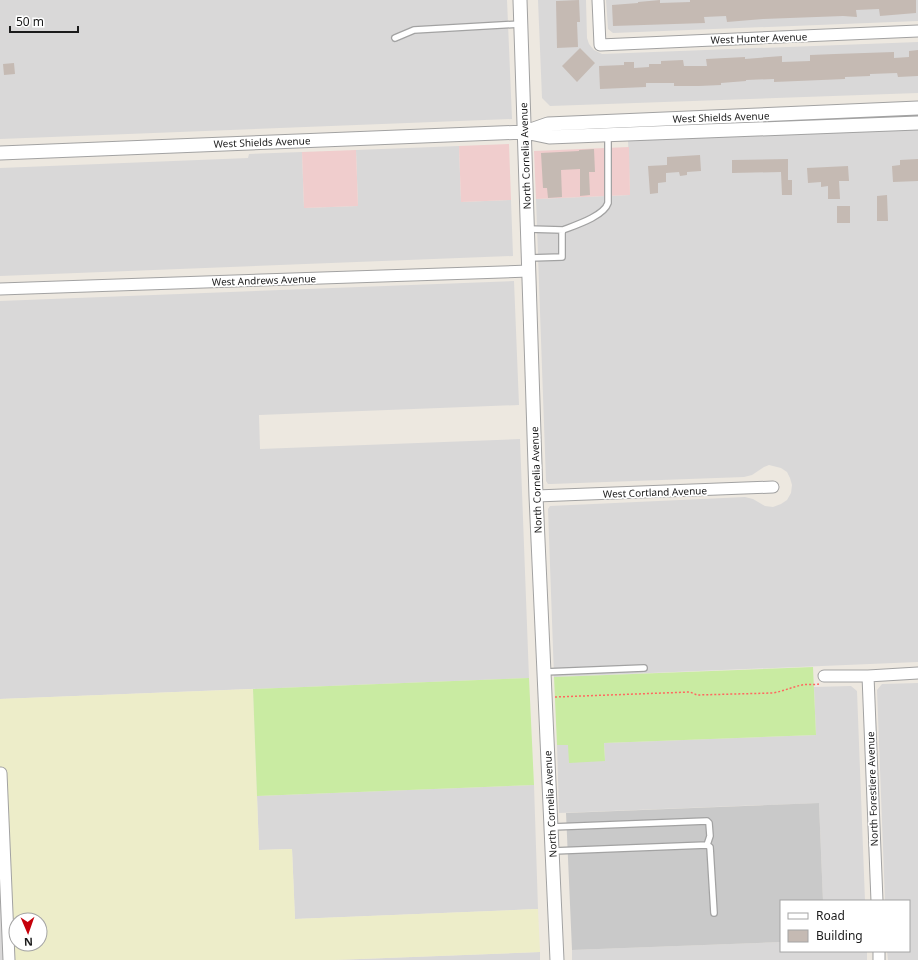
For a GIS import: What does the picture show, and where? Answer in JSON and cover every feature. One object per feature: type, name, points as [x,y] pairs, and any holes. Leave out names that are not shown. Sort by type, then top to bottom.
[{"type":"street","name":"North Cornelia Avenue","points":[[520,0],[536,496],[557,960]]},
{"type":"street","name":"West Hunter Avenue","points":[[598,0],[600,45],[918,31]]},
{"type":"street","name":"West Shields Avenue","points":[[525,132],[548,124],[918,108]]},
{"type":"street","name":"West Shields Avenue","points":[[0,153],[525,132],[549,138],[918,123]]},
{"type":"street","name":"West Andrews Avenue","points":[[0,289],[529,264]]},
{"type":"street","name":"West Cortland Avenue","points":[[536,496],[773,487]]},
{"type":"street","points":[[824,676],[868,676],[918,673]]},
{"type":"street","name":"North Forestiere Avenue","points":[[868,676],[876,900]]},
{"type":"street","points":[[1,773],[1,810],[9,960]]},
{"type":"lane","points":[[395,38],[414,30],[521,24]]},
{"type":"lane","points":[[528,229],[563,230],[587,220],[607,207],[608,135]]},
{"type":"lane","points":[[529,264],[562,256],[563,230]]},
{"type":"lane","points":[[544,672],[644,668]]},
{"type":"lane","points":[[551,827],[707,821],[709,823],[710,836],[706,846]]},
{"type":"lane","points":[[552,851],[710,847],[714,912]]},
{"type":"path","points":[[545,697],[668,692],[690,692],[697,695],[774,693],[805,684],[818,684],[824,676]]},
{"type":"shaded area","points":[[0,0],[507,0],[512,119],[0,139]]},
{"type":"shaded area","points":[[538,0],[586,0],[587,38],[589,44],[594,50],[602,54],[918,42],[918,93],[550,106],[542,98]]},
{"type":"shaded area","points":[[606,0],[918,0],[918,21],[613,33],[608,29]]},
{"type":"shaded area","points":[[918,128],[918,662],[554,677],[548,509],[550,506],[745,497],[753,499],[765,506],[773,507],[787,500],[791,493],[792,485],[787,472],[781,468],[769,465],[752,475],[744,477],[548,484],[546,481],[536,199],[630,195],[628,139]]},
{"type":"shaded area","points":[[509,144],[511,200],[461,202],[459,146]]},
{"type":"shaded area","points":[[459,146],[461,202],[511,200],[513,256],[0,276],[0,168],[248,158],[249,154],[302,152],[304,208],[358,206],[356,150]]},
{"type":"shaded area","points":[[629,147],[630,195],[536,199],[534,151]]},
{"type":"shaded area","points":[[356,150],[358,206],[304,208],[302,152]]},
{"type":"shaded area","points":[[514,281],[519,405],[259,415],[260,449],[520,439],[529,678],[0,699],[0,301]]},
{"type":"shaded area","points":[[918,683],[918,960],[888,960],[887,952],[910,952],[910,900],[885,900],[877,690],[882,684]]},
{"type":"shaded area","points":[[851,686],[857,691],[865,900],[823,900],[819,803],[559,813],[557,745],[568,745],[605,761],[604,743],[816,735],[814,687]]},
{"type":"shaded area","points":[[534,785],[538,909],[295,919],[292,849],[259,850],[257,796]]},
{"type":"shaded area","points":[[0,790],[7,960],[0,960]]},
{"type":"shaded area","points":[[819,803],[823,900],[780,900],[780,942],[572,950],[566,813]]},
{"type":"shaded area","points":[[780,942],[780,952],[867,952],[867,960],[572,960],[572,950]]},
{"type":"shaded area","points":[[540,952],[540,960],[334,960]]},
{"type":"green space","points":[[813,667],[816,735],[604,743],[605,761],[569,763],[568,745],[557,745],[554,677]]},
{"type":"green space","points":[[529,678],[534,785],[257,796],[253,689]]},
{"type":"green space","points":[[253,689],[259,850],[292,849],[295,919],[538,909],[540,952],[334,960],[7,960],[0,789],[0,699]]},
{"type":"building","points":[[579,0],[580,22],[577,22],[578,47],[557,48],[556,1]]},
{"type":"building","points":[[660,0],[660,3],[690,2],[690,0],[916,0],[916,13],[880,16],[879,9],[856,10],[857,17],[843,16],[763,19],[727,22],[726,16],[704,17],[705,23],[613,26],[612,5]]},
{"type":"building","points":[[580,48],[595,63],[577,82],[562,66]]},
{"type":"building","points":[[918,50],[918,76],[898,77],[897,73],[870,74],[870,76],[845,77],[845,79],[774,82],[774,79],[746,80],[721,83],[721,85],[699,86],[674,86],[674,83],[646,83],[646,87],[600,89],[599,66],[624,65],[624,62],[634,62],[634,68],[649,67],[649,64],[661,64],[661,61],[683,60],[684,66],[707,66],[706,59],[745,57],[745,59],[782,56],[782,62],[810,61],[810,55],[894,52],[894,58],[909,57],[909,51]]},
{"type":"building","points":[[14,63],[15,74],[4,75],[3,64]]},
{"type":"building","points":[[594,149],[595,172],[589,172],[590,195],[580,196],[580,169],[561,170],[562,197],[548,198],[547,188],[543,188],[541,153]]},
{"type":"building","points":[[700,155],[701,171],[687,172],[687,175],[680,176],[679,172],[666,173],[666,182],[658,183],[658,193],[650,194],[648,166],[667,165],[667,157]]},
{"type":"building","points":[[788,159],[788,180],[792,180],[792,195],[782,195],[781,172],[732,173],[732,160]]},
{"type":"building","points":[[918,159],[918,181],[893,182],[892,166],[900,165],[900,160]]},
{"type":"building","points":[[848,166],[849,181],[839,181],[840,199],[828,199],[828,186],[821,187],[821,182],[808,183],[807,168]]},
{"type":"building","points":[[887,195],[888,221],[877,221],[877,196]]},
{"type":"building","points":[[837,206],[850,206],[850,223],[837,223]]}]
